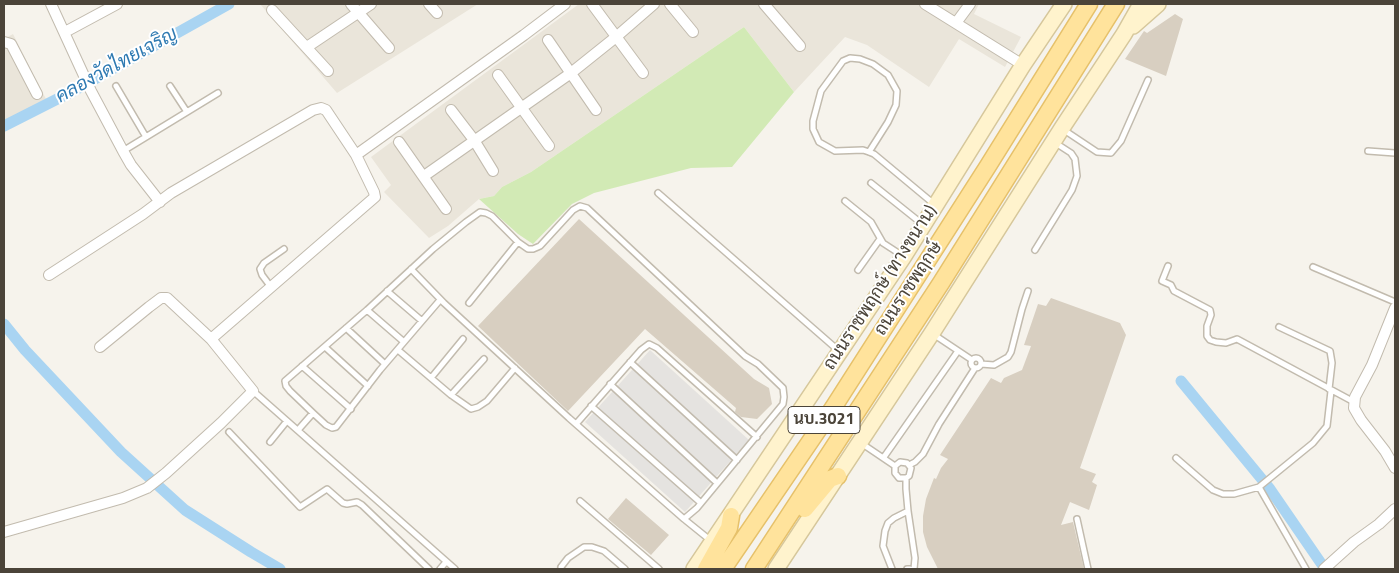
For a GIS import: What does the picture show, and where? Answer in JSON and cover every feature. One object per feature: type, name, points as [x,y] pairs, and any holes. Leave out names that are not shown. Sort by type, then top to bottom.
[{"type":"main road","points":[[1052,21],[1057,4]]},
{"type":"main road","name":"ถนนราชพฤกษ์ (ทางขนาน)","points":[[694,569],[904,256],[1023,65],[1064,4]]},
{"type":"main road","name":"ถนนราชพฤกษ์","points":[[723,569],[833,408],[1089,4]]},
{"type":"main road","name":"ถนนราชพฤกษ์","points":[[754,569],[941,283],[1116,4]]},
{"type":"main road","name":"นบ.3021","points":[[776,569],[932,333],[1124,34],[1141,4]]},
{"type":"main road","points":[[1124,34],[1158,4]]},
{"type":"main road","points":[[778,534],[790,526],[830,479],[838,476]]},
{"type":"main road","points":[[706,569],[729,528],[731,516]]},
{"type":"street","points":[[51,4],[84,77],[123,151],[160,202]]},
{"type":"street","points":[[65,32],[117,4]]},
{"type":"street","points":[[351,4],[389,48]]},
{"type":"street","points":[[307,48],[371,4]]},
{"type":"street","points":[[429,4],[437,13]]},
{"type":"street","points":[[356,155],[565,4]]},
{"type":"street","points":[[592,4],[642,73]]},
{"type":"street","points":[[424,176],[571,73],[654,4]]},
{"type":"street","points":[[670,4],[693,32]]},
{"type":"street","points":[[764,4],[800,46]]},
{"type":"street","points":[[925,4],[1023,65]]},
{"type":"street","points":[[956,23],[970,4]]},
{"type":"street","points":[[272,10],[328,71]]},
{"type":"street","points":[[548,40],[596,110]]},
{"type":"street","points":[[4,42],[11,44],[36,94]]},
{"type":"street","points":[[498,75],[549,146]]},
{"type":"street","points":[[49,275],[171,193],[313,110],[321,108],[326,110],[356,155],[375,197],[211,339]]},
{"type":"street","points":[[451,110],[474,140],[493,172]]},
{"type":"street","points":[[399,142],[446,209]]},
{"type":"street","points":[[4,532],[123,498],[146,488],[166,473],[253,391],[211,339],[166,298],[162,298],[100,347]]},
{"type":"street","points":[[1395,308],[1372,366],[1355,397],[1354,408],[1395,468]]},
{"type":"street","points":[[1324,569],[1395,509]]},
{"type":"lane","points":[[869,152],[888,122],[896,105],[897,91],[888,75],[873,64],[860,58],[850,58],[843,61],[821,91],[813,121],[814,130],[819,142],[835,151],[863,150],[874,154],[936,205]]},
{"type":"lane","points":[[1058,135],[1097,152],[1111,153],[1121,141],[1148,80]]},
{"type":"lane","points":[[116,86],[146,137]]},
{"type":"lane","points":[[170,86],[187,112]]},
{"type":"lane","points":[[123,151],[218,92]]},
{"type":"lane","points":[[1035,250],[1072,190],[1077,176],[1075,159],[1058,135]]},
{"type":"lane","points":[[1368,151],[1395,154]]},
{"type":"lane","points":[[871,183],[924,224]]},
{"type":"lane","points":[[658,194],[839,351]]},
{"type":"lane","points":[[845,201],[871,222],[883,243],[904,256]]},
{"type":"lane","points":[[440,300],[385,364],[334,428],[326,425],[286,386],[286,381],[302,366],[367,310],[433,249],[480,212],[492,216],[518,242],[528,249],[536,248],[573,210],[580,206],[587,208],[745,356],[758,364],[783,388],[783,404],[701,503],[684,519]]},
{"type":"lane","points":[[858,270],[880,239]]},
{"type":"lane","points":[[469,303],[518,242]]},
{"type":"lane","points":[[271,287],[260,269],[264,263],[284,249]]},
{"type":"lane","points":[[1168,266],[1162,280],[1171,286],[1174,291],[1210,310],[1211,315],[1207,326],[1207,336],[1210,340],[1226,343],[1237,339],[1355,402]]},
{"type":"lane","points":[[1313,267],[1395,302]]},
{"type":"lane","points":[[411,269],[440,300],[576,424],[713,542]]},
{"type":"lane","points":[[387,291],[422,321]]},
{"type":"lane","points":[[909,465],[923,454],[939,424],[975,368],[981,364],[994,365],[1008,358],[1028,291]]},
{"type":"lane","points":[[367,310],[404,342]]},
{"type":"lane","points":[[1176,458],[1213,490],[1223,494],[1234,494],[1259,487],[1313,443],[1327,426],[1332,363],[1330,351],[1279,327]]},
{"type":"lane","points":[[346,328],[385,364]]},
{"type":"lane","points":[[932,333],[972,360],[977,358],[981,364]]},
{"type":"lane","points":[[431,378],[463,340]]},
{"type":"lane","points":[[576,424],[630,362],[649,344],[658,348],[757,437]]},
{"type":"lane","points":[[325,347],[368,386]]},
{"type":"lane","points":[[398,350],[451,395],[471,409],[487,401],[515,368]]},
{"type":"lane","points":[[884,457],[958,351]]},
{"type":"lane","points":[[451,395],[484,359]]},
{"type":"lane","points":[[972,360],[971,365],[975,368]]},
{"type":"lane","points":[[630,362],[737,460]]},
{"type":"lane","points":[[302,366],[351,409]]},
{"type":"lane","points":[[610,384],[717,483]]},
{"type":"lane","points":[[253,391],[455,569]]},
{"type":"lane","points":[[591,406],[701,503]]},
{"type":"lane","points":[[298,430],[313,413]]},
{"type":"lane","points":[[270,442],[287,421]]},
{"type":"lane","points":[[229,432],[300,507],[326,489],[343,503],[357,502],[362,504],[429,569]]},
{"type":"lane","points":[[860,442],[896,466]]},
{"type":"lane","points":[[906,478],[903,479],[896,476],[894,469],[898,464],[904,462],[909,465],[911,472],[906,478],[908,511],[915,558],[914,569]]},
{"type":"lane","points":[[1259,487],[1306,569]]},
{"type":"lane","points":[[580,501],[658,569]]},
{"type":"lane","points":[[892,569],[884,546],[885,531],[888,523],[908,511]]},
{"type":"lane","points":[[1077,519],[1088,569]]},
{"type":"lane","points":[[561,567],[568,558],[584,547],[592,547],[604,551],[625,569]]},
{"type":"lane","points":[[440,569],[446,562]]},
{"type":"shaded area","points":[[260,4],[478,4],[337,93]]},
{"type":"shaded area","points":[[579,4],[979,4],[974,14],[1021,37],[1005,67],[959,39],[929,87],[867,45],[845,37],[794,92],[744,27],[531,172],[502,187],[494,196],[479,199],[448,226],[429,238],[384,192],[391,185],[371,157]]},
{"type":"shaded area","points":[[13,34],[46,99],[4,121],[4,39]]},
{"type":"shaded area","points":[[650,350],[749,440],[685,512],[585,422]]},
{"type":"green space","points":[[744,27],[794,92],[732,167],[691,168],[594,193],[572,204],[533,244],[518,234],[479,199],[494,196],[502,187],[531,172]]},
{"type":"building","points":[[1175,14],[1183,19],[1166,76],[1125,59],[1144,31],[1147,33]]},
{"type":"building","points":[[579,219],[754,379],[769,388],[772,404],[757,419],[741,417],[735,412],[736,408],[645,329],[568,411],[478,326]]},
{"type":"building","points":[[1051,298],[1120,323],[1126,335],[1080,468],[1096,474],[1092,482],[1097,485],[1089,510],[1070,502],[1061,525],[1073,522],[1084,569],[938,569],[927,547],[923,532],[923,516],[926,499],[934,478],[936,479],[948,459],[940,455],[991,378],[1001,383],[1004,378],[1022,370],[1031,346],[1024,345],[1038,304],[1046,306]]},
{"type":"building","points":[[626,498],[669,535],[651,555],[608,519]]},
{"type":"waterway","name":"คลองวัดไทยเจริญ","points":[[4,126],[77,89],[229,4]]},
{"type":"waterway","points":[[4,324],[25,350],[121,452],[185,510],[280,569]]},
{"type":"waterway","points":[[1181,381],[1270,489],[1325,569]]}]
